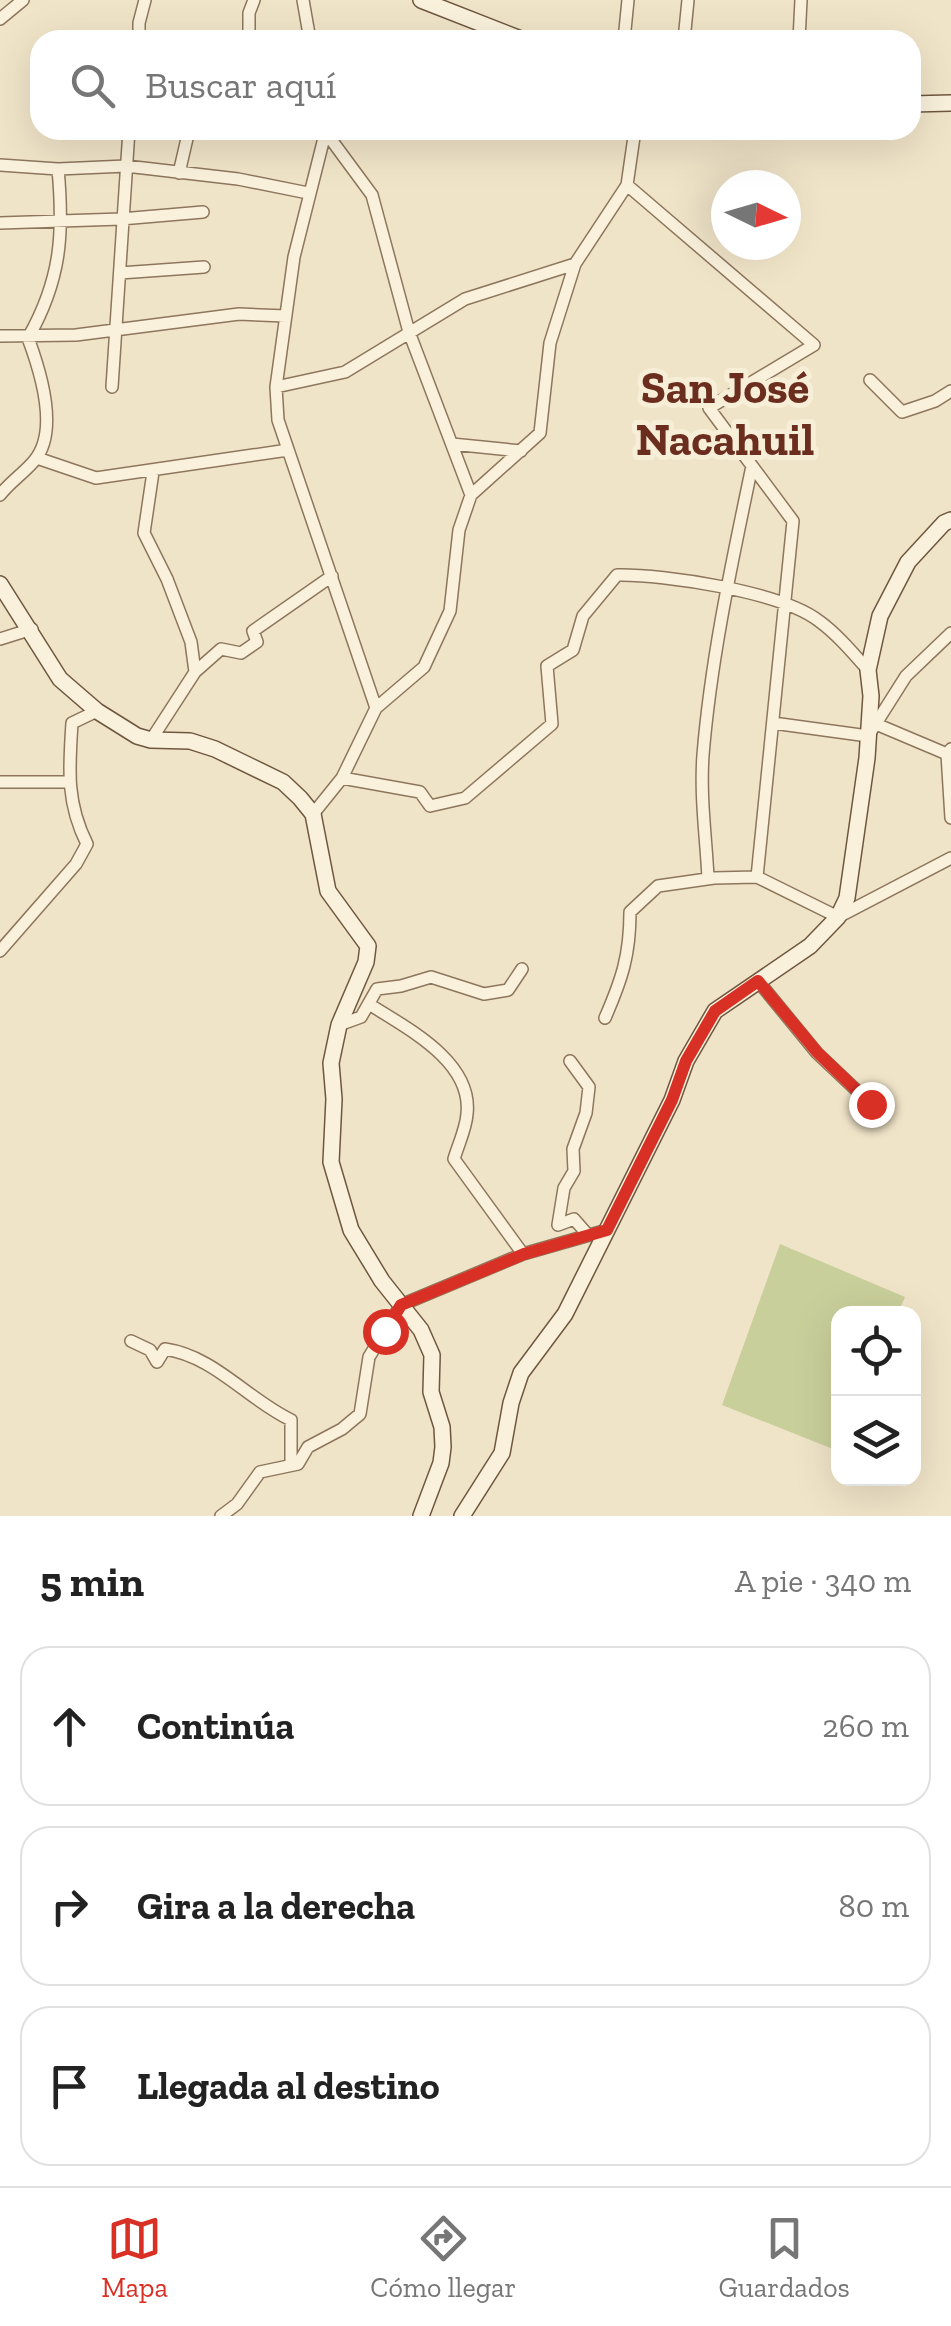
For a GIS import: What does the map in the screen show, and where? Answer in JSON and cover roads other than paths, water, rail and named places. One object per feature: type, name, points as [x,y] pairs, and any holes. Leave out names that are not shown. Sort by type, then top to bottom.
[{"type":"street","points":[[0,19],[23,0]]},
{"type":"street","points":[[139,30],[146,0]]},
{"type":"street","points":[[249,30],[254,0]]},
{"type":"street","points":[[302,0],[308,30]]},
{"type":"street","points":[[421,0],[498,30]]},
{"type":"street","points":[[625,30],[628,0]]},
{"type":"street","points":[[685,30],[688,0]]},
{"type":"street","points":[[800,30],[801,0]]},
{"type":"street","points":[[921,104],[951,103]]},
{"type":"street","points":[[112,387],[128,140]]},
{"type":"street","points":[[180,173],[187,140]]},
{"type":"street","points":[[325,140],[294,256],[276,387],[278,420],[376,708]]},
{"type":"street","points":[[333,140],[372,196],[409,332],[471,495]]},
{"type":"street","points":[[312,814],[342,778],[376,708],[424,667],[450,611],[458,530],[471,495],[540,433],[550,344],[575,264],[627,185],[633,140]]},
{"type":"street","points":[[0,165],[58,169],[126,166],[238,179],[308,193]]},
{"type":"street","points":[[0,494],[38,458],[45,433],[45,395],[28,338],[54,283],[63,222],[58,169]]},
{"type":"street","points":[[627,185],[814,345],[709,408],[793,522],[757,877]]},
{"type":"street","points":[[0,223],[122,220],[203,212]]},
{"type":"street","points":[[276,387],[345,372],[465,299],[575,264]]},
{"type":"street","points":[[120,273],[204,268]]},
{"type":"street","points":[[0,336],[28,338],[222,315],[286,316]]},
{"type":"street","points":[[870,380],[902,412],[951,391]]},
{"type":"street","points":[[452,444],[521,451]]},
{"type":"street","points":[[38,458],[96,478],[288,450]]},
{"type":"street","points":[[708,878],[702,814],[703,758],[727,590],[752,466]]},
{"type":"street","points":[[153,472],[144,533],[167,579],[190,642],[195,672]]},
{"type":"street","points":[[838,917],[847,898],[872,730],[868,670],[880,616],[908,562],[944,522],[951,520]]},
{"type":"street","points":[[342,778],[420,792],[430,806],[465,798],[552,724],[547,666],[573,650],[584,616],[617,576],[641,575],[785,603],[818,620],[868,670]]},
{"type":"street","points":[[151,740],[195,672],[220,649],[241,654],[257,642],[253,632],[332,576]]},
{"type":"street","points":[[0,584],[32,629],[60,679],[98,711],[137,736],[190,741],[246,762],[283,782],[312,814],[328,892],[368,946],[366,962],[339,1024],[331,1064],[331,1162],[336,1187],[350,1230],[421,1330],[432,1355],[431,1392],[442,1437],[441,1464],[421,1516]]},
{"type":"street","points":[[0,639],[32,629]]},
{"type":"street","points":[[872,730],[906,676],[951,633]]},
{"type":"street","points":[[0,951],[76,864],[87,844],[74,817],[70,782],[72,723],[98,711]]},
{"type":"street","points":[[772,723],[872,730],[949,751],[951,818]]},
{"type":"street","points":[[0,782],[70,782]]},
{"type":"street","points":[[462,1516],[502,1453],[511,1403],[522,1372],[566,1314],[672,1100],[686,1061],[715,1011],[810,946],[838,917],[951,858]]},
{"type":"street","points":[[604,1018],[622,979],[630,949],[630,912],[658,886],[708,878],[757,877],[838,917]]},
{"type":"street","points":[[339,1024],[360,1017],[376,989],[431,977],[484,994],[508,990],[522,968]]},
{"type":"street","points":[[758,981],[817,1052],[871,1104]]},
{"type":"street","points":[[369,1004],[424,1039],[456,1071],[466,1093],[468,1115],[454,1159],[524,1254]]},
{"type":"street","points":[[570,1061],[589,1088],[586,1113],[573,1148],[574,1172],[564,1188],[558,1224],[574,1220],[588,1235]]},
{"type":"street","points":[[221,1516],[237,1504],[260,1472],[298,1464],[308,1446],[342,1429],[360,1414],[369,1357],[401,1305],[524,1254],[607,1230]]},
{"type":"street","points":[[132,1341],[150,1350],[157,1362],[164,1349],[184,1352],[222,1372],[266,1408],[291,1420],[308,1446]]},
{"type":"street","points":[[291,1420],[292,1465]]},
{"type":"district","name":"San José Nacahuil","points":[[725,413]]}]
